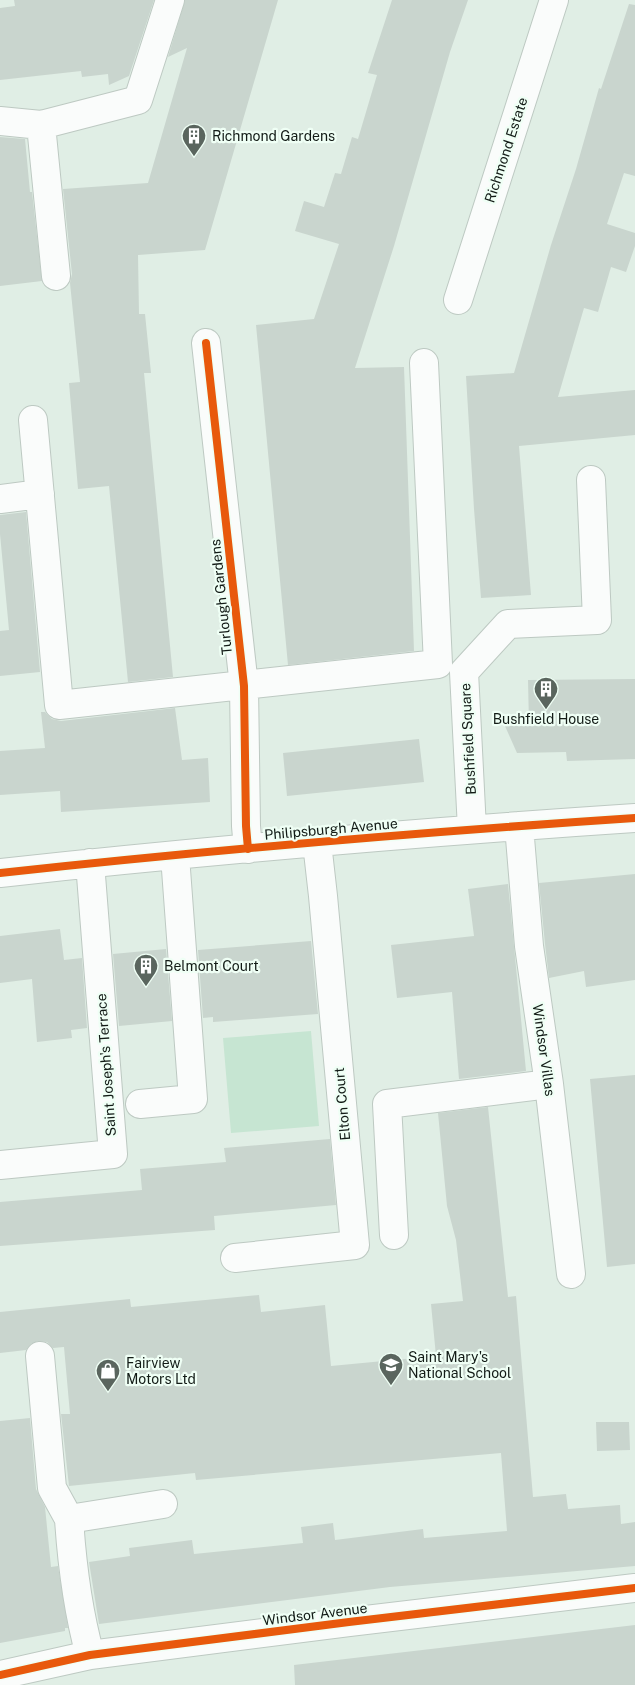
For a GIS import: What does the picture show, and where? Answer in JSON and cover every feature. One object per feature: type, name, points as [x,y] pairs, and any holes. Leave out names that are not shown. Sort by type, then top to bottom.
[{"type":"street","points":[[0,121],[41,124],[138,100],[170,0]]},
{"type":"street","name":"Richmond Estate","points":[[458,300],[554,0]]},
{"type":"street","points":[[41,124],[56,276]]},
{"type":"street","name":"Turlough Gardens","points":[[206,343],[244,686],[248,849]]},
{"type":"street","points":[[33,420],[59,705],[438,664],[424,363]]},
{"type":"street","name":"Bushfield Square","points":[[472,829],[464,672],[508,624],[596,620],[591,480]]},
{"type":"street","points":[[0,498],[40,494]]},
{"type":"street","name":"Philipsburgh Avenue","points":[[0,873],[90,863],[472,829],[635,818]]},
{"type":"street","name":"Windsor Villas","points":[[519,826],[529,946],[549,1084],[571,1274]]},
{"type":"street","name":"Elton Court","points":[[235,1258],[355,1245],[317,843]]},
{"type":"street","points":[[140,1104],[193,1099],[174,856]]},
{"type":"street","name":"Saint Joseph's Terrace","points":[[0,1165],[113,1154],[90,863]]},
{"type":"street","points":[[394,1235],[387,1104],[549,1084]]},
{"type":"street","points":[[40,1356],[52,1488],[69,1519],[82,1624],[90,1655]]},
{"type":"street","points":[[69,1519],[163,1504]]},
{"type":"street","name":"Windsor Avenue","points":[[0,1674],[90,1655],[635,1588]]},
{"type":"green space","points":[[311,1031],[319,1126],[231,1133],[223,1038]]},
{"type":"building","points":[[14,0],[154,0],[129,76],[109,85],[108,74],[82,77],[81,71],[0,80],[0,8],[15,6]]},
{"type":"building","points":[[185,0],[278,0],[205,250],[138,255],[139,314],[145,314],[151,373],[144,373],[173,677],[128,682],[109,486],[78,489],[69,383],[80,382],[70,283],[72,274],[63,189],[148,183],[187,48],[168,57]]},
{"type":"building","points":[[392,0],[468,0],[450,52],[394,246],[355,368],[404,367],[414,651],[288,665],[256,325],[314,319],[339,244],[295,231],[304,201],[324,207],[335,173],[341,174],[352,137],[358,139],[377,75],[368,73]]},
{"type":"building","points":[[629,4],[635,5],[635,176],[624,173],[607,224],[635,233],[635,246],[626,272],[611,267],[598,312],[584,308],[558,397],[635,390],[635,435],[519,446],[531,595],[481,598],[466,376],[514,373],[599,88],[601,89]]},
{"type":"building","points":[[0,137],[25,139],[42,281],[0,286]]},
{"type":"building","points":[[26,512],[40,672],[0,676],[0,631],[9,630],[0,515]]},
{"type":"building","points":[[635,679],[635,759],[567,761],[566,752],[517,753],[505,726],[529,724],[528,680]]},
{"type":"building","points":[[175,708],[182,760],[208,758],[210,802],[61,812],[60,791],[0,795],[0,751],[45,748],[41,712],[45,712],[52,719],[61,721]]},
{"type":"building","points":[[419,739],[424,782],[287,796],[283,753]]},
{"type":"building","points":[[635,874],[635,980],[586,987],[584,971],[549,978],[539,883]]},
{"type":"building","points":[[508,884],[526,1071],[459,1079],[452,992],[397,998],[391,945],[474,936],[468,889]]},
{"type":"building","points":[[60,929],[64,960],[82,958],[87,1028],[71,1030],[72,1038],[37,1042],[32,979],[0,983],[0,936]]},
{"type":"building","points":[[311,941],[318,1014],[213,1022],[213,1017],[203,1018],[198,950]]},
{"type":"building","name":"Belmont Court","points":[[166,949],[172,1021],[119,1026],[113,954]]},
{"type":"building","points":[[635,1075],[635,1264],[607,1267],[590,1079]]},
{"type":"building","points":[[488,1107],[508,1297],[516,1296],[533,1497],[566,1494],[568,1509],[620,1505],[621,1524],[635,1522],[635,1566],[390,1587],[99,1624],[89,1562],[130,1556],[129,1548],[192,1540],[194,1554],[303,1543],[301,1527],[333,1523],[335,1540],[423,1529],[424,1538],[507,1531],[501,1453],[196,1480],[195,1473],[69,1486],[61,1414],[70,1414],[64,1347],[53,1348],[47,1342],[38,1341],[31,1344],[26,1350],[0,1353],[0,1312],[130,1299],[131,1307],[259,1295],[261,1312],[325,1305],[331,1366],[436,1356],[431,1304],[463,1301],[456,1240],[447,1206],[438,1113]]},
{"type":"building","points":[[330,1139],[336,1205],[214,1216],[215,1230],[0,1246],[0,1202],[142,1190],[140,1169],[226,1162],[224,1148]]},
{"type":"building","points":[[30,1418],[36,1489],[45,1507],[51,1567],[58,1566],[68,1628],[65,1628],[65,1631],[0,1643],[0,1421]]},
{"type":"building","points":[[596,1422],[629,1422],[630,1450],[597,1451]]},
{"type":"building","points":[[635,1625],[635,1685],[295,1685],[294,1665]]},
{"type":"cycle path","points":[[206,343],[244,686],[248,849]]},
{"type":"cycle path","points":[[0,873],[317,842],[635,818]]},
{"type":"cycle path","points":[[0,1675],[90,1655],[635,1588]]},
{"type":"place","name":"Richmond Gardens","points":[[194,157]]},
{"type":"place","name":"Bushfield House","points":[[546,710]]},
{"type":"place","name":"Belmont Court","points":[[146,987]]},
{"type":"place","name":"Saint Mary's National School","points":[[391,1386]]},
{"type":"place","name":"Fairview Motors Ltd","points":[[108,1392]]}]
